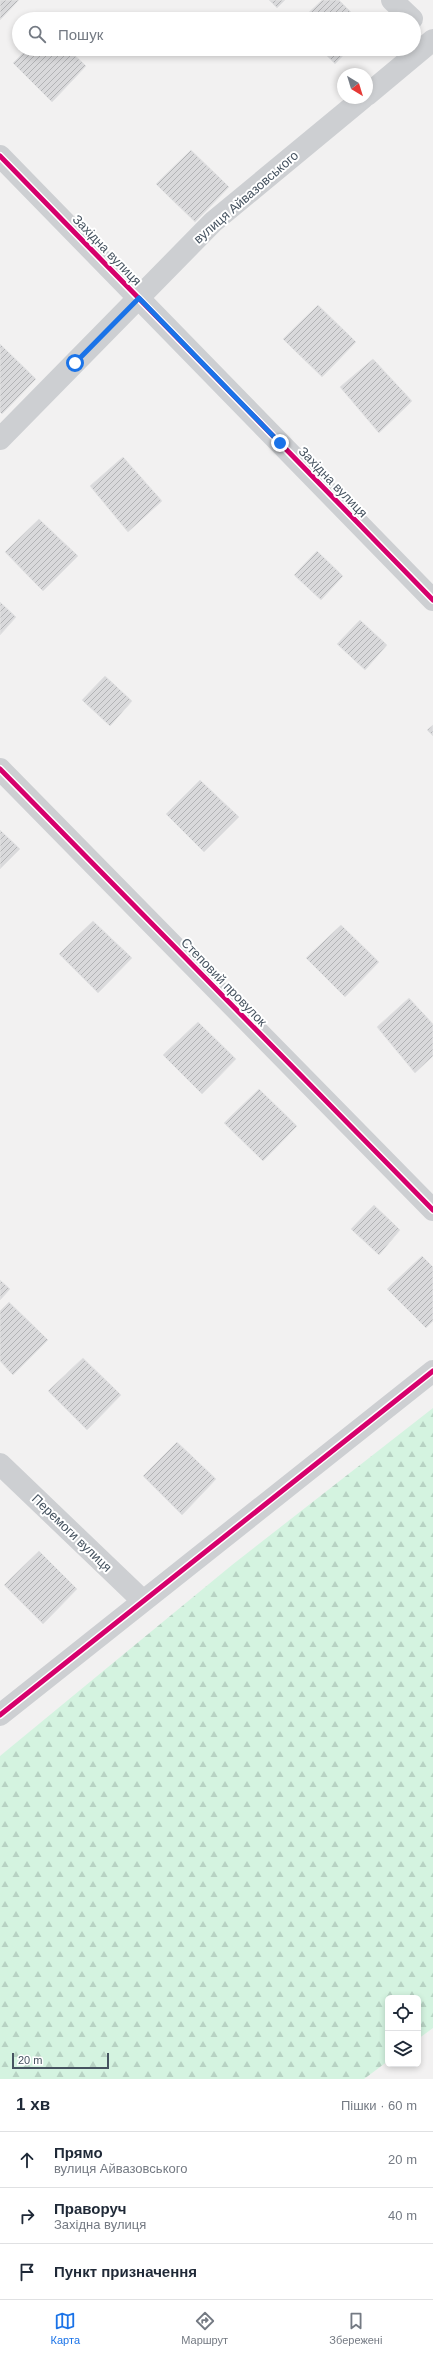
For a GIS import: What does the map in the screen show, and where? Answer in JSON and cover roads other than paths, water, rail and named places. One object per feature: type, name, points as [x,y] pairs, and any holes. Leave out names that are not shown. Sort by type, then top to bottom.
[{"type":"street","points":[[392,0],[405,12]]},
{"type":"street","points":[[421,28],[433,40],[421,50]]},
{"type":"street","points":[[373,90],[414,56]]},
{"type":"street","name":"вулиця Айвазовського","points":[[0,439],[213,222],[356,104]]},
{"type":"street","name":"Західна вулиця","points":[[0,156],[433,600]]},
{"type":"street","name":"Степовий провулок","points":[[0,769],[433,1210]]},
{"type":"street","points":[[0,1715],[433,1371]]},
{"type":"street","name":"Перемоги вулиця","points":[[0,1464],[144,1601]]}]
